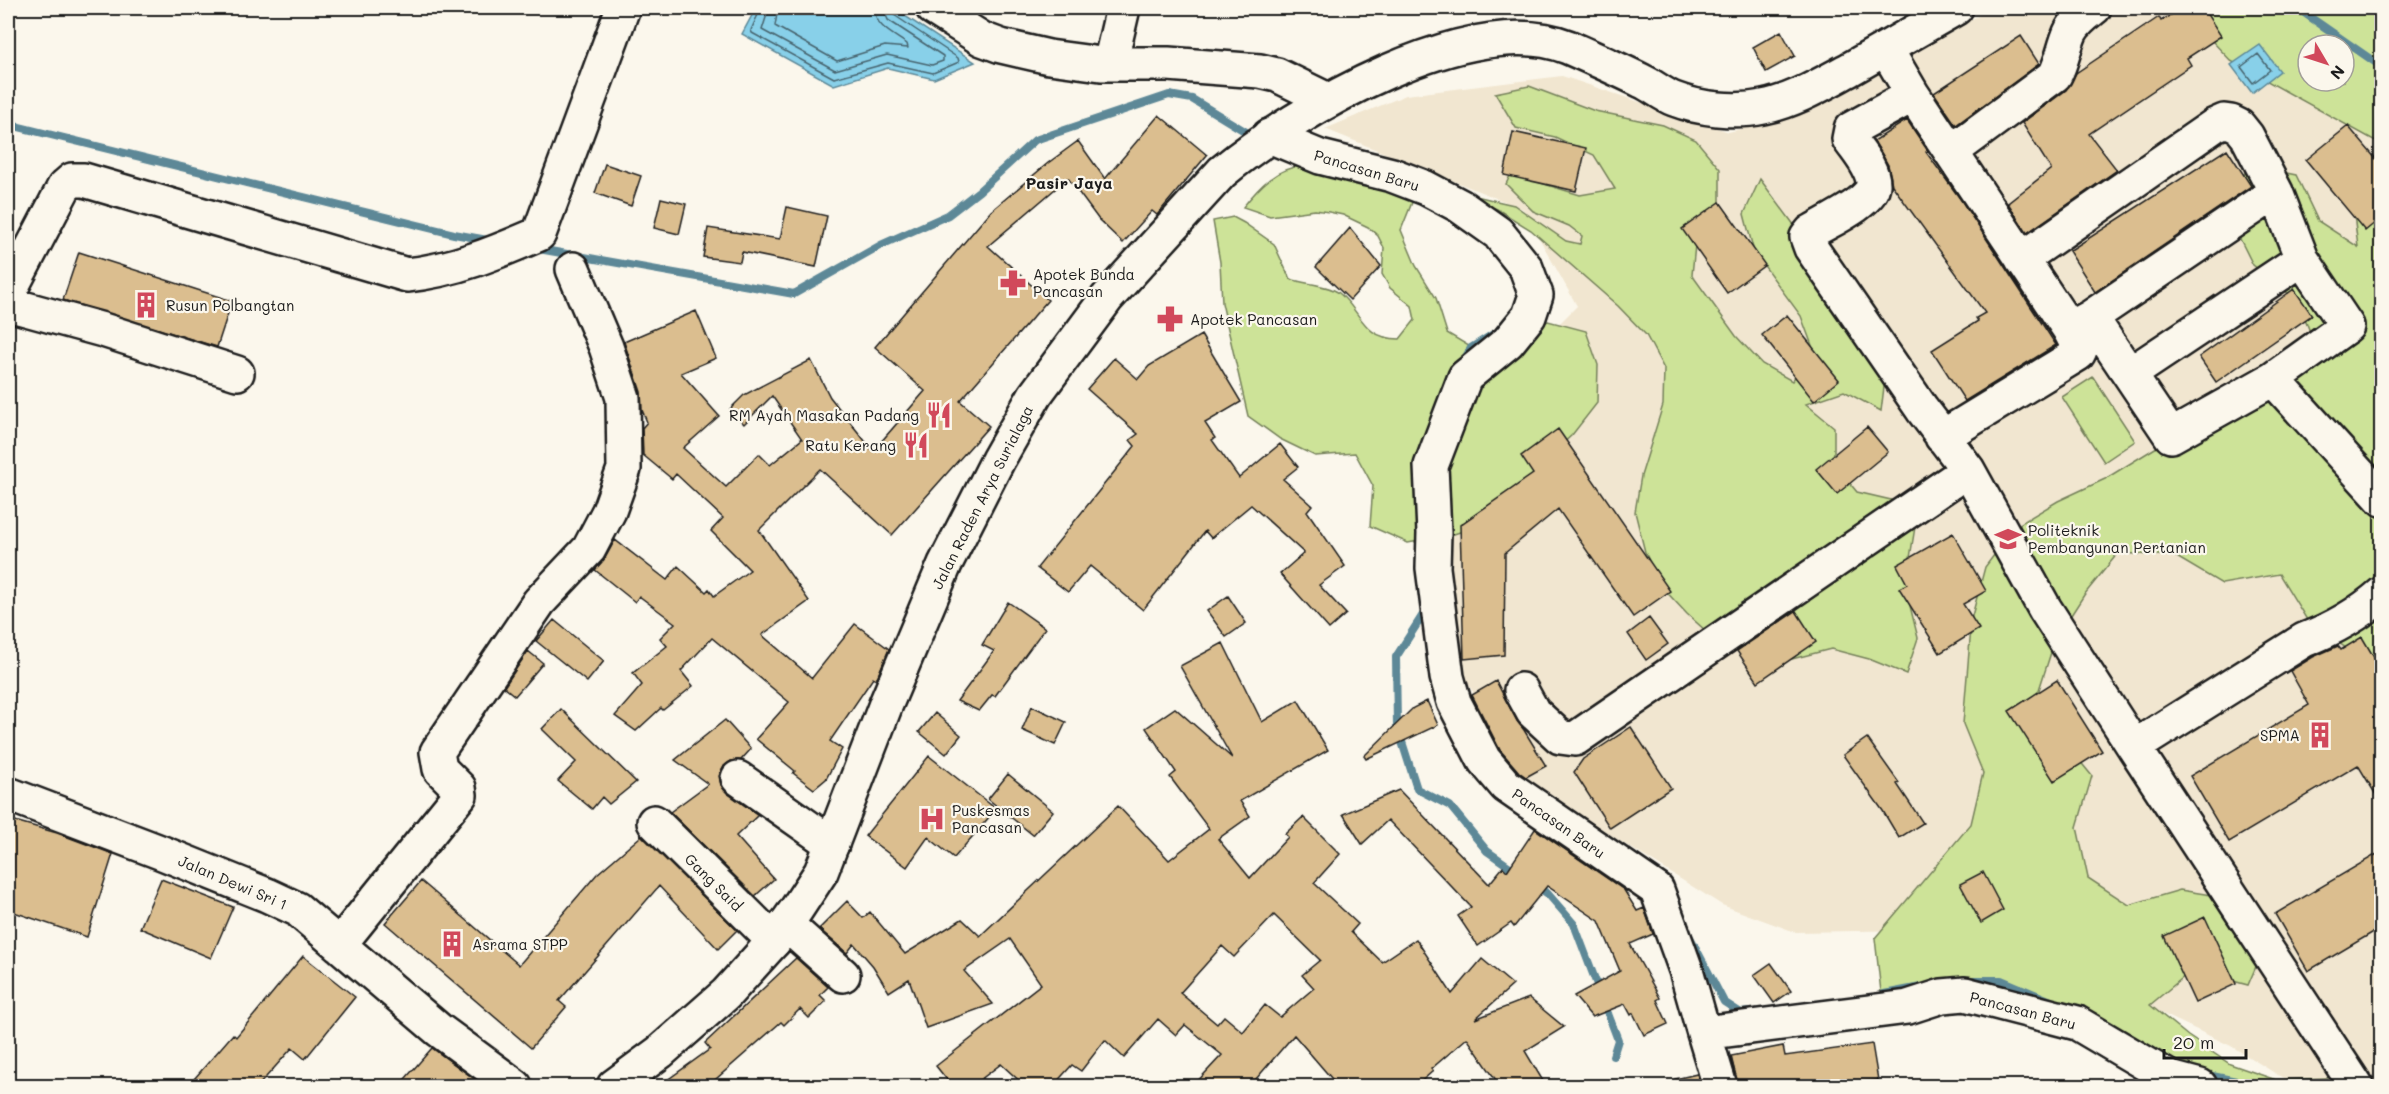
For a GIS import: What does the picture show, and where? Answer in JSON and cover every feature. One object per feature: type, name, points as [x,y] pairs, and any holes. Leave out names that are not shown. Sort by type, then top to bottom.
[{"type":"street","points":[[8,294],[64,187],[72,180],[84,180],[407,275],[432,273],[465,265],[539,234],[623,8]]},
{"type":"street","points":[[933,8],[982,39],[1001,46],[1049,57],[1110,64],[1168,64],[1260,71],[1277,75],[1328,100]]},
{"type":"street","points":[[1110,64],[1123,8]]},
{"type":"street","name":"Jalan Raden Arya Surialaga","points":[[614,1086],[660,1052],[726,994],[780,933],[821,872],[886,704],[945,564],[998,460],[1035,395],[1107,298],[1245,154],[1328,100],[1379,75],[1443,52],[1488,40],[1531,38],[1565,46],[1644,82],[1673,99],[1714,109],[1762,108],[1806,93],[1956,8]]},
{"type":"street","points":[[1951,152],[2055,75],[2061,65],[2071,32],[2080,19],[2094,8]]},
{"type":"street","points":[[1886,49],[2022,259],[2130,374],[2171,436],[2273,379],[2346,326],[2302,260],[2276,192],[2247,136],[2239,126],[2224,121],[2022,259]]},
{"type":"street","points":[[1914,95],[1851,129],[1849,139],[1870,172],[1873,184],[1870,194],[1811,232],[1807,237],[1818,257],[1968,470],[2045,609],[2356,1086]]},
{"type":"street","name":"Pancasan Baru","points":[[1245,154],[1320,157],[1392,175],[1451,201],[1498,233],[1526,268],[1536,295],[1529,316],[1508,342],[1465,377],[1431,465],[1433,568],[1447,677],[1455,702],[1484,760],[1506,786],[1657,890],[1686,970],[1704,1033],[1908,1007],[1942,996],[1965,994],[2077,1023],[2170,1078],[2200,1086]]},
{"type":"street","points":[[2080,323],[2276,192]]},
{"type":"street","points":[[2130,374],[2302,260]]},
{"type":"street","points":[[339,945],[460,795],[459,788],[440,769],[437,752],[540,602],[589,549],[609,511],[624,469],[622,398],[606,347],[573,269]]},
{"type":"street","points":[[8,304],[103,330],[237,373]]},
{"type":"street","points":[[1942,436],[2078,354],[2080,323]]},
{"type":"street","points":[[2273,379],[2382,499]]},
{"type":"street","points":[[1521,690],[1533,712],[1560,737],[1575,740],[1968,470]]},
{"type":"street","points":[[2134,747],[2304,640],[2328,631],[2349,619],[2382,594]]},
{"type":"street","points":[[738,778],[832,844]]},
{"type":"street","name":"Jalan Dewi Sri 1","points":[[8,794],[267,894],[297,909],[440,1030],[515,1086]]},
{"type":"street","name":"Gang Said","points":[[654,822],[780,933],[843,975]]},
{"type":"street","points":[[1704,1033],[1720,1086]]},
{"type":"shaded area","name":"Politeknik Pembangunan Pertanian","points":[[1992,8],[2182,8],[2173,14],[2198,51],[2221,36],[2296,44],[2296,93],[2329,93],[2381,123],[2381,166],[2348,126],[2306,160],[2381,217],[2381,671],[2362,637],[2341,650],[2331,634],[2284,661],[2309,705],[2190,776],[2230,842],[2358,766],[2381,805],[2381,851],[2275,915],[2381,927],[2382,1041],[2378,1043],[2381,1049],[2381,1086],[2296,1086],[2231,1046],[1983,929],[1795,932],[1722,905],[1532,786],[1460,671],[1440,494],[1492,391],[1577,306],[1523,209],[1325,129],[1406,95],[1562,76],[1729,132],[1800,113]],"holes":[[[2159,17],[2191,65],[2108,122],[2076,74]],[[2021,36],[2044,72],[1955,132],[1930,96]],[[2068,88],[2041,153],[2020,119]],[[1903,120],[2014,274],[1977,302],[1865,148]],[[1513,132],[1576,191],[1504,175]],[[2091,137],[2118,172],[2033,238],[2007,204]],[[2226,149],[2257,196],[2099,298],[2070,251]],[[1720,202],[1765,265],[1727,292],[1682,229]],[[2028,285],[2068,345],[2016,379],[1976,319]],[[2294,290],[2311,315],[2265,348],[2247,322]],[[1787,315],[1839,380],[1814,401],[1762,335]],[[1967,328],[2004,385],[1970,407],[1933,350]],[[2232,334],[2249,360],[2216,382],[2199,357]],[[1558,430],[1670,591],[1633,617],[1521,456]],[[1523,481],[1547,518],[1505,553],[1504,655],[1465,659]],[[2164,936],[2236,984],[2195,1003]]]},
{"type":"green space","points":[[2192,8],[2381,8],[2381,144],[2231,61],[2194,22]]},
{"type":"green space","points":[[1529,86],[1595,111],[1663,125],[1696,140],[1720,169],[1720,206],[1696,235],[1692,275],[1736,336],[1762,364],[1792,381],[1814,351],[1801,316],[1754,252],[1744,214],[1760,179],[1806,241],[1886,371],[1881,411],[1844,391],[1806,404],[1834,427],[1834,464],[1857,492],[1891,500],[1915,527],[1909,564],[1909,602],[1918,638],[1906,674],[1869,659],[1831,649],[1792,659],[1753,656],[1715,639],[1661,586],[1645,552],[1635,512],[1641,476],[1663,405],[1664,369],[1646,335],[1618,306],[1531,230],[1497,209],[1459,196],[1415,195],[1401,230],[1416,266],[1436,298],[1447,333],[1477,351],[1548,321],[1586,331],[1598,365],[1597,403],[1572,435],[1543,462],[1490,522],[1451,535],[1408,543],[1370,526],[1373,486],[1355,453],[1315,456],[1280,439],[1248,416],[1222,303],[1220,262],[1213,221],[1233,217],[1244,223],[1274,244],[1290,279],[1335,290],[1347,300],[1370,329],[1387,338],[1400,339],[1415,320],[1412,306],[1390,288],[1382,274],[1384,248],[1378,236],[1368,227],[1343,215],[1329,212],[1315,210],[1270,216],[1243,207],[1269,179],[1285,170],[1303,166],[1451,190],[1514,205],[1566,241],[1580,244],[1582,236],[1569,226],[1533,211],[1506,184],[1511,174],[1580,195],[1615,189],[1594,155],[1555,137],[1516,128],[1495,93]]},
{"type":"green space","points":[[2248,165],[2296,175],[2318,221],[2358,247],[2350,181],[2381,183],[2381,663],[2353,653],[2307,620],[2279,574],[2222,584],[2175,556],[2118,553],[2084,595],[2055,640],[2038,693],[2061,738],[2092,776],[2077,827],[2088,878],[2129,905],[2180,890],[2236,899],[2270,934],[2248,985],[2192,970],[2150,1005],[2188,1036],[2230,1064],[2276,1080],[2330,1078],[2381,1083],[2381,1086],[2206,1086],[2102,1039],[1941,995],[1881,992],[1875,938],[1971,824],[1983,773],[1963,724],[1972,616],[1985,567],[2016,526],[2058,501],[2105,479],[2191,426],[2318,354],[2299,302],[2253,265],[2228,215]]},
{"type":"green space","points":[[2093,377],[2135,441],[2104,462],[2062,397]]},
{"type":"water","points":[[756,8],[893,8],[975,62],[934,79],[888,68],[834,85],[742,34]]},
{"type":"water","points":[[2260,45],[2280,71],[2252,93],[2231,65]]},
{"type":"building","points":[[2182,8],[2203,8],[2221,36],[2187,58],[2191,65],[2089,134],[2117,170],[2027,233],[2008,203],[2051,169],[2022,123],[2066,90],[2076,73],[2159,17],[2161,21]]},
{"type":"building","points":[[1781,31],[1795,56],[1766,72],[1753,47]]},
{"type":"building","points":[[2021,36],[2039,64],[1956,125],[1934,93]]},
{"type":"building","points":[[1159,115],[1207,155],[1157,215],[1152,211],[1123,243],[1099,220],[1068,178],[988,246],[1048,300],[960,401],[989,426],[892,535],[820,469],[759,530],[809,601],[762,635],[812,678],[855,624],[889,649],[876,680],[873,678],[830,741],[842,749],[826,779],[814,789],[756,739],[789,702],[712,638],[681,671],[693,686],[663,710],[661,708],[636,731],[615,716],[642,685],[633,673],[667,646],[660,638],[675,623],[639,596],[635,602],[595,570],[615,540],[667,580],[678,566],[706,592],[709,589],[714,596],[750,570],[711,531],[723,518],[676,474],[672,479],[643,455],[642,428],[647,422],[642,410],[641,392],[624,342],[696,311],[716,358],[681,373],[719,416],[683,448],[726,487],[759,454],[770,465],[802,439],[772,396],[744,424],[730,409],[744,395],[811,360],[830,397],[873,451],[925,391],[875,347],[991,211],[1048,163],[1078,141],[1105,179]]},
{"type":"building","points":[[1907,120],[1928,151],[1926,152],[1961,200],[2056,345],[1965,401],[1932,350],[1978,321],[1976,318],[1985,313],[1892,185],[1888,165],[1874,141]]},
{"type":"building","points":[[2348,126],[2382,166],[2382,217],[2365,231],[2306,160]]},
{"type":"building","points":[[1513,132],[1586,148],[1576,191],[1504,175]]},
{"type":"building","points":[[2227,149],[2251,186],[2095,292],[2069,251]]},
{"type":"building","points":[[605,164],[641,176],[631,206],[595,193]]},
{"type":"building","points":[[661,198],[686,204],[679,234],[654,228]]},
{"type":"building","points":[[1720,202],[1765,265],[1727,293],[1682,229]]},
{"type":"building","points":[[787,207],[827,216],[816,267],[742,252],[740,262],[703,257],[708,228],[780,239]]},
{"type":"building","points":[[1350,228],[1381,266],[1350,300],[1316,267]]},
{"type":"building","name":"Rusun Polbangtan","points":[[79,252],[232,301],[217,347],[63,300]]},
{"type":"building","points":[[2294,289],[2312,315],[2216,382],[2199,357]]},
{"type":"building","points":[[1787,315],[1839,380],[1814,401],[1762,335]]},
{"type":"building","points":[[1201,335],[1241,402],[1205,423],[1215,438],[1212,440],[1239,478],[1280,444],[1298,467],[1283,479],[1312,505],[1307,511],[1345,566],[1319,585],[1346,614],[1329,629],[1280,574],[1304,553],[1251,505],[1211,538],[1205,531],[1143,610],[1090,566],[1068,592],[1037,568],[1135,446],[1130,440],[1138,434],[1087,389],[1114,358],[1138,379],[1149,366]]},
{"type":"building","points":[[1867,427],[1888,452],[1837,494],[1816,469]]},
{"type":"building","points":[[1558,429],[1670,591],[1633,617],[1558,509],[1505,553],[1504,655],[1464,659],[1460,525],[1533,474],[1521,456]]},
{"type":"building","points":[[1953,533],[1986,591],[1963,604],[1979,629],[1940,653],[1899,588],[1907,584],[1897,565]]},
{"type":"building","points":[[1228,596],[1246,623],[1226,637],[1207,611]]},
{"type":"building","points":[[1008,602],[1045,628],[995,696],[992,695],[979,711],[957,701],[994,651],[982,645]]},
{"type":"building","points":[[1796,611],[1816,642],[1758,682],[1737,651]]},
{"type":"building","points":[[1649,618],[1668,644],[1646,660],[1628,634]]},
{"type":"building","points":[[554,620],[604,661],[587,682],[536,641]]},
{"type":"building","name":"SPMA","points":[[2362,637],[2382,671],[2382,805],[2358,765],[2229,842],[2190,776],[2309,705],[2290,671],[2313,657],[2338,646],[2341,650]]},
{"type":"building","points":[[1223,643],[1262,722],[1298,700],[1328,750],[1240,801],[1250,816],[1218,839],[1250,878],[1288,837],[1285,834],[1303,817],[1340,854],[1314,883],[1358,924],[1351,932],[1382,962],[1416,939],[1452,994],[1482,959],[1513,985],[1475,1019],[1529,998],[1564,1027],[1525,1051],[1546,1086],[1500,1086],[1467,1038],[1431,1069],[1433,1071],[1416,1086],[1338,1086],[1294,1035],[1250,1086],[1193,1086],[1222,1055],[1185,1025],[1176,1035],[1158,1019],[1124,1058],[1105,1040],[1081,1071],[1072,1065],[1053,1086],[1025,1086],[1001,1064],[972,1086],[952,1086],[936,1066],[1041,984],[1010,939],[964,971],[993,1004],[926,1028],[909,979],[889,992],[873,966],[854,944],[847,953],[819,929],[847,901],[863,918],[870,912],[905,954],[962,919],[980,936],[1118,806],[1169,860],[1209,829],[1170,777],[1176,772],[1146,728],[1175,708],[1232,758],[1180,666]],"holes":[[[1274,915],[1320,960],[1302,975],[1314,988],[1280,1017],[1265,1005],[1243,1032],[1224,1016],[1217,1024],[1180,993],[1222,946],[1234,957]]]},
{"type":"building","points":[[528,651],[543,663],[515,696],[504,687]]},
{"type":"building","points":[[2057,680],[2102,751],[2054,781],[2009,711]]},
{"type":"building","points":[[1496,681],[1517,721],[1546,766],[1526,777],[1500,750],[1472,695]]},
{"type":"building","points":[[1427,701],[1438,725],[1366,759],[1364,756],[1413,708]]},
{"type":"building","points":[[1032,706],[1066,722],[1055,745],[1022,730]]},
{"type":"building","points":[[561,709],[636,782],[609,804],[602,797],[592,809],[558,781],[576,762],[542,729]]},
{"type":"building","points":[[935,713],[961,735],[946,754],[919,732]]},
{"type":"building","points":[[725,720],[751,749],[741,760],[731,761],[723,767],[719,776],[721,785],[727,793],[758,815],[736,836],[774,879],[755,896],[670,812],[708,784],[675,760]]},
{"type":"building","points":[[1631,727],[1671,788],[1610,828],[1574,772],[1583,759]]},
{"type":"building","points":[[1867,738],[1899,783],[1897,784],[1923,823],[1899,838],[1883,811],[1843,755]]},
{"type":"building","points":[[929,756],[996,809],[954,858],[928,837],[907,867],[865,836]]},
{"type":"building","points":[[1008,774],[1053,811],[1033,835],[988,799]]},
{"type":"building","points":[[1399,790],[1489,884],[1503,867],[1507,871],[1535,829],[1624,890],[1637,911],[1644,908],[1653,934],[1630,944],[1660,998],[1657,1000],[1668,1024],[1644,1035],[1633,1013],[1631,1015],[1625,1004],[1592,1017],[1574,996],[1620,971],[1599,921],[1547,886],[1514,927],[1511,923],[1478,946],[1458,916],[1471,907],[1388,820],[1362,844],[1343,814]]},
{"type":"building","points":[[8,819],[57,833],[113,854],[87,937],[8,910]]},
{"type":"building","name":"Asrama STPP","points":[[640,834],[737,930],[718,949],[659,886],[559,1001],[566,1007],[531,1048],[385,923],[421,881],[519,965],[597,874],[640,837]]},
{"type":"building","points":[[2382,851],[2382,927],[2308,971],[2275,914]]},
{"type":"building","points":[[1983,872],[2003,910],[1981,923],[1960,884]]},
{"type":"building","points":[[161,879],[233,907],[211,958],[140,928]]},
{"type":"building","points":[[2205,917],[2236,984],[2195,1003],[2164,936]]},
{"type":"building","points":[[303,956],[355,997],[305,1059],[292,1048],[258,1086],[188,1086],[233,1034],[236,1037]]},
{"type":"building","points":[[796,958],[828,987],[820,995],[826,1001],[809,1018],[800,1009],[784,1025],[781,1022],[708,1086],[659,1086],[710,1049],[705,1043]]},
{"type":"building","points":[[1771,963],[1791,991],[1774,1003],[1754,975]]},
{"type":"building","points":[[1872,1044],[1878,1080],[1831,1086],[1738,1086],[1731,1056],[1783,1046],[1785,1056]]},
{"type":"building","points":[[432,1048],[484,1086],[399,1086]]},
{"type":"building","points":[[1697,1074],[1701,1086],[1676,1086],[1675,1079]]},
{"type":"waterway","points":[[2297,8],[2382,67]]},
{"type":"waterway","points":[[533,248],[794,294],[881,245],[948,215],[979,191],[1035,140],[1169,95],[1192,99],[1256,138]]},
{"type":"waterway","points":[[8,122],[19,127],[454,234],[493,241]]},
{"type":"waterway","points":[[1463,362],[1471,348],[1495,333]]},
{"type":"waterway","points":[[1426,610],[1396,657],[1397,726],[1417,789],[1450,806],[1487,851],[1517,872]]},
{"type":"waterway","points":[[1535,885],[1548,894],[1574,924],[1618,1040],[1613,1056]]},
{"type":"waterway","points":[[1690,937],[1724,1002],[1741,1013],[1749,1012]]},
{"type":"waterway","points":[[1966,980],[2001,980],[2051,1001]]},
{"type":"waterway","points":[[1884,994],[1921,987]]},
{"type":"waterway","points":[[2203,1074],[2260,1086]]},
{"type":"place","name":"Apotek Bunda Pancasan","points":[[1013,283]]},
{"type":"place","name":"Rusun Polbangtan","points":[[146,305]]},
{"type":"place","name":"Apotek Pancasan","points":[[1170,319]]},
{"type":"place","name":"RM Ayah Masakan Padang","points":[[939,415]]},
{"type":"place","name":"Ratu Kerang","points":[[916,445]]},
{"type":"place","name":"Politeknik Pembangunan Pertanian","points":[[2008,539]]},
{"type":"place","name":"SPMA","points":[[2320,735]]},
{"type":"place","name":"Puskesmas Pancasan","points":[[932,819]]},
{"type":"place","name":"Asrama STPP","points":[[452,944]]},
{"type":"district","name":"Pasir Jaya","points":[[1069,182]]}]
